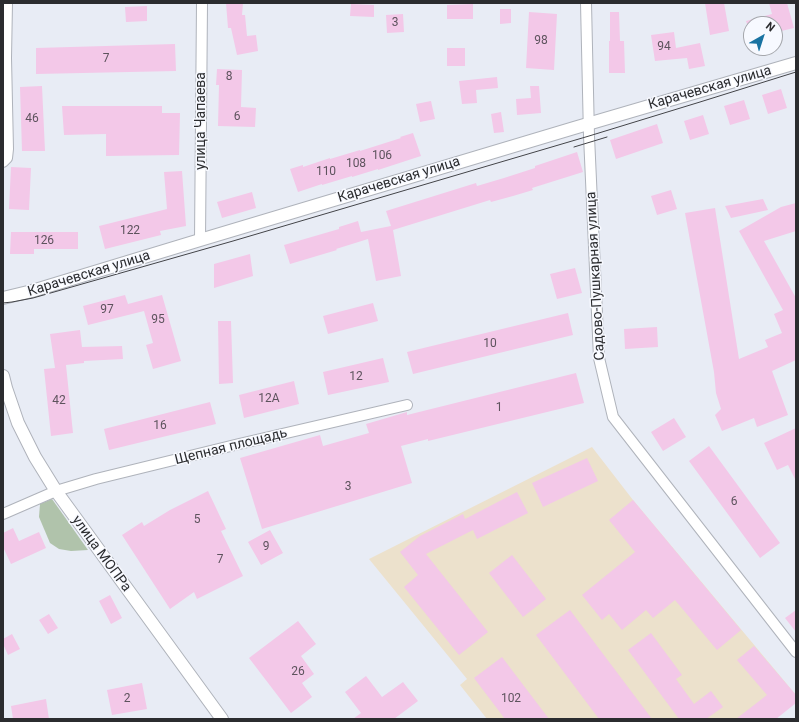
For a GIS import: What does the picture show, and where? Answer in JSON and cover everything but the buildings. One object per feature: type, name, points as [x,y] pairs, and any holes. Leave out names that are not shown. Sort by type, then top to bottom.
[{"type":"street","points":[[3,162],[7,158],[8,149],[6,58],[8,3]]},
{"type":"street","name":"улица Чапаева","points":[[200,240],[202,3]]},
{"type":"street","name":"Садово-Пушкарная улица","points":[[586,3],[589,124],[599,358],[612,417],[796,652]]},
{"type":"street","name":"Карачевская улица","points":[[3,298],[32,291],[796,63]]},
{"type":"street","name":"улица МОПРа","points":[[3,376],[18,423],[35,457],[56,491],[222,719]]},
{"type":"street","name":"Щепная площадь","points":[[3,514],[56,491],[96,479],[407,405]]},
{"type":"shaded area","points":[[592,447],[633,500],[796,695],[776,719],[487,719],[460,685],[467,679],[369,559]]},
{"type":"green space","points":[[52,499],[88,550],[71,551],[59,549],[50,543],[39,517],[40,504]]},
{"type":"tram line","points":[[3,303],[33,298],[233,241],[589,136],[796,72]]},
{"type":"tram line","points":[[574,147],[607,137]]}]
